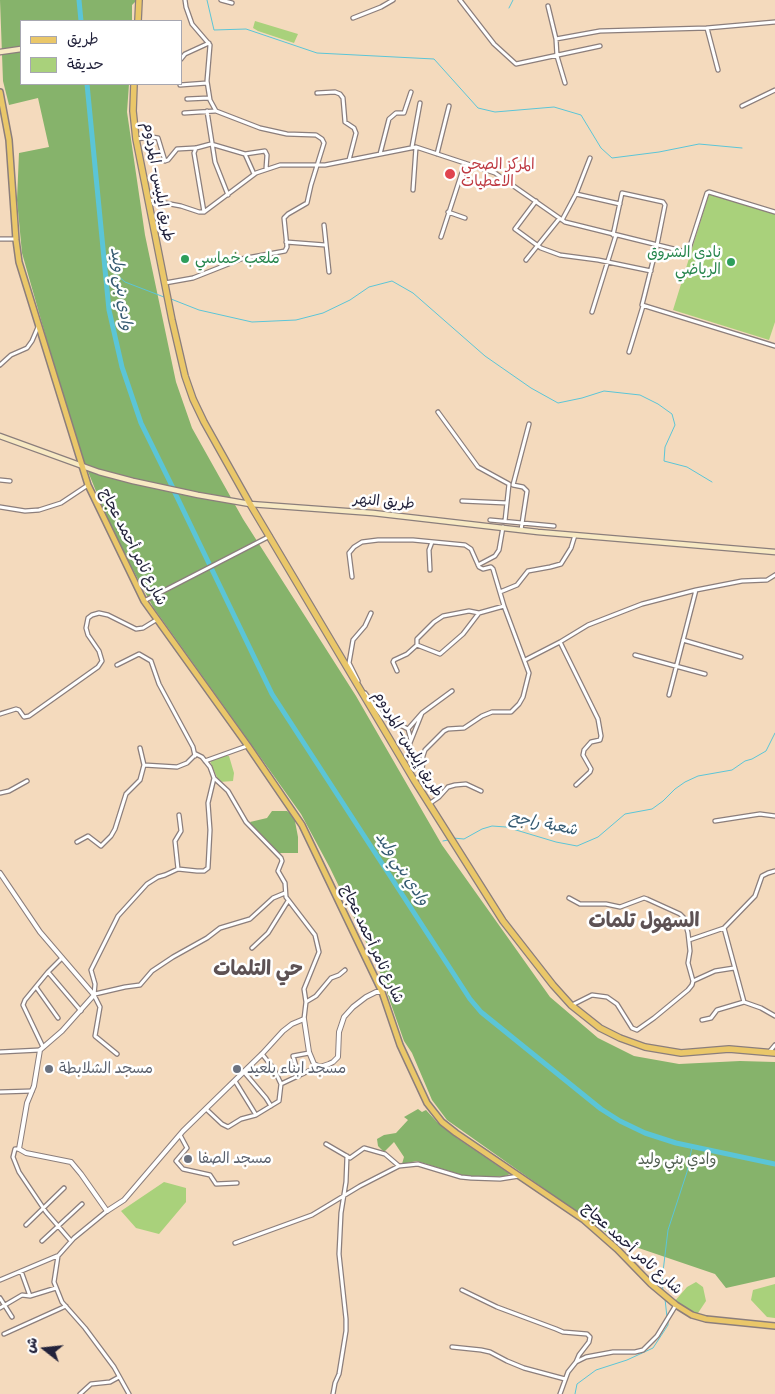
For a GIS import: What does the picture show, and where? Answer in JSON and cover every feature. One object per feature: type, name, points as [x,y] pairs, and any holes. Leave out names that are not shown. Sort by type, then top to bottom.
[{"type":"highway","points":[[138,20],[139,0]]},
{"type":"highway","name":"طريق ايليس- المردوم","points":[[134,85],[133,111],[136,139],[164,283]]},
{"type":"highway","name":"طريق إيليس- المردوم","points":[[164,283],[180,357],[193,399],[204,422],[250,504],[271,536],[414,780],[503,921],[572,1005],[600,1028],[620,1038],[645,1047],[681,1053],[730,1049],[772,1052]]},
{"type":"main road","points":[[0,52],[20,49]]},
{"type":"main road","name":"شارع ثامر أحمد عجاج","points":[[0,92],[9,140],[19,262],[80,464],[90,491],[144,601],[156,620],[248,746],[302,825],[382,992],[400,1045],[427,1103],[442,1122],[456,1133],[584,1220],[600,1233],[651,1284],[676,1305],[692,1315],[706,1319],[775,1326]]},
{"type":"main road","name":"طريق النهر","points":[[0,436],[99,472],[198,495],[250,504],[373,513],[521,530],[775,552]]},
{"type":"street","points":[[185,0],[192,24],[209,43],[207,83],[210,98],[216,111]]},
{"type":"street","points":[[221,0],[232,3]]},
{"type":"street","points":[[353,18],[393,0]]},
{"type":"street","points":[[460,0],[488,37],[513,62],[520,64],[600,46]]},
{"type":"street","points":[[548,6],[556,39],[557,56],[565,83]]},
{"type":"street","points":[[556,39],[600,31],[707,28],[775,22]]},
{"type":"street","points":[[707,28],[718,70]]},
{"type":"street","points":[[182,58],[185,54],[209,43]]},
{"type":"street","points":[[182,85],[207,83]]},
{"type":"street","points":[[742,106],[775,90]]},
{"type":"street","points":[[317,94],[335,92],[343,98],[345,122],[354,128],[356,133],[349,160]]},
{"type":"street","points":[[380,154],[389,119],[396,114],[404,113],[411,92]]},
{"type":"street","points":[[187,99],[210,98]]},
{"type":"street","points":[[413,190],[414,147],[420,103]]},
{"type":"street","points":[[437,154],[449,106]]},
{"type":"street","points":[[207,111],[211,144],[218,173],[228,195]]},
{"type":"street","points":[[164,283],[193,278],[241,259],[283,252],[286,249],[284,218],[307,203],[324,143],[320,138],[311,134],[287,134],[260,128],[216,111],[184,113]]},
{"type":"street","points":[[136,139],[158,138],[166,160],[177,149],[196,148],[211,144],[245,154],[266,152],[268,155],[266,169]]},
{"type":"street","points":[[148,200],[204,212],[254,174],[266,169],[280,165],[317,165],[414,147],[495,173],[561,220],[682,251],[689,249],[707,193],[709,192],[775,212]]},
{"type":"street","points":[[196,148],[194,153],[204,212]]},
{"type":"street","points":[[245,154],[254,174]]},
{"type":"street","points":[[526,260],[561,220],[576,194],[590,158]]},
{"type":"street","points":[[442,237],[448,212],[465,163]]},
{"type":"street","points":[[592,312],[614,235],[622,193],[661,201],[665,204],[657,245],[642,302],[643,306],[629,352]]},
{"type":"street","points":[[576,194],[620,204]]},
{"type":"street","points":[[536,201],[515,229],[537,246],[552,253],[651,271]]},
{"type":"street","points":[[448,212],[466,218]]},
{"type":"street","points":[[324,225],[329,272]]},
{"type":"street","points":[[0,239],[16,239]]},
{"type":"street","points":[[286,242],[325,245]]},
{"type":"street","points":[[643,306],[775,346]]},
{"type":"street","points":[[0,365],[11,355],[27,348],[38,327]]},
{"type":"street","points":[[438,412],[478,468],[511,484],[523,487],[527,491],[521,530]]},
{"type":"street","points":[[505,521],[511,484],[529,424]]},
{"type":"street","points":[[0,480],[10,481]]},
{"type":"street","points":[[0,507],[25,511],[39,510],[61,503],[88,485]]},
{"type":"street","points":[[81,490],[90,491]]},
{"type":"street","points":[[462,501],[507,503]]},
{"type":"street","points":[[490,520],[554,526]]},
{"type":"street","points":[[478,565],[495,556],[503,527]]},
{"type":"street","points":[[500,592],[517,585],[528,571],[561,564],[575,535]]},
{"type":"street","points":[[144,601],[271,536]]},
{"type":"street","points":[[352,577],[349,553],[354,546],[362,542],[404,540],[468,545],[478,565],[483,569],[491,567],[493,569],[504,606],[525,660],[529,677],[523,697],[516,708],[511,712],[485,714],[464,728],[444,731],[425,750],[422,771],[420,776],[414,780]]},
{"type":"street","points":[[430,570],[429,550],[432,542]]},
{"type":"street","points":[[525,660],[595,621],[642,604],[696,590],[742,582],[767,580],[775,575]]},
{"type":"street","points":[[669,695],[696,590]]},
{"type":"street","points":[[417,646],[417,639],[438,618],[469,611],[479,613],[504,606]]},
{"type":"street","points":[[0,714],[16,709],[24,716],[29,716],[98,667],[102,661],[99,651],[86,628],[88,618],[92,615],[99,613],[108,615],[136,629],[143,628],[156,620]]},
{"type":"street","points":[[417,646],[438,654],[442,652],[463,634],[479,613]]},
{"type":"street","points":[[371,614],[355,637],[350,665],[362,690],[382,716],[408,729],[411,740]]},
{"type":"street","points":[[683,640],[741,657]]},
{"type":"street","points":[[560,642],[598,719],[601,736],[600,740],[591,742],[584,750],[583,755],[591,769],[576,785]]},
{"type":"street","points":[[397,671],[394,660],[407,654],[417,646]]},
{"type":"street","points":[[116,665],[139,654],[151,662],[159,684],[193,747],[195,756]]},
{"type":"street","points":[[635,655],[705,674]]},
{"type":"street","points":[[408,729],[422,713],[452,691]]},
{"type":"street","points":[[422,713],[409,750],[422,771]]},
{"type":"street","points":[[205,761],[248,746]]},
{"type":"street","points":[[78,842],[88,836],[102,846],[111,836],[126,794],[140,780],[144,765],[140,748]]},
{"type":"street","points":[[144,765],[177,767],[187,763],[196,754],[199,755],[210,767],[214,778],[228,791],[245,820],[256,834],[281,858],[282,861],[278,871],[285,884],[285,893],[315,935],[318,947],[319,955],[304,989],[306,1002],[304,1019],[310,1052],[317,1067]]},
{"type":"street","points":[[117,1054],[95,1036],[100,1007],[95,994],[91,970],[118,916],[152,880],[178,869],[197,871],[208,868],[210,830],[208,803],[214,778]]},
{"type":"street","points":[[0,793],[9,791],[27,781]]},
{"type":"street","points":[[429,804],[448,787],[454,785],[466,784],[481,791]]},
{"type":"street","points":[[715,821],[760,814],[775,816]]},
{"type":"street","points":[[178,869],[175,841],[181,832],[179,815]]},
{"type":"street","points":[[689,940],[724,928],[755,896],[762,876],[768,872],[775,871]]},
{"type":"street","points":[[0,873],[40,932],[95,994]]},
{"type":"street","points":[[0,1052],[42,1048],[62,1031],[95,994],[140,985],[152,971],[173,957],[220,928],[253,917],[273,898],[285,893]]},
{"type":"street","points":[[569,898],[580,904],[606,904],[620,908],[647,899],[676,911],[682,916],[689,940],[688,963],[693,981],[692,986],[688,990],[637,1030],[632,1028],[617,1004],[607,997],[592,995],[572,1005]]},
{"type":"street","points":[[252,948],[268,933],[289,901]]},
{"type":"street","points":[[724,928],[744,1002]]},
{"type":"street","points":[[19,1149],[23,1120],[34,1086],[42,1048],[24,1005],[25,1000],[62,958]]},
{"type":"street","points":[[693,981],[715,971],[734,968]]},
{"type":"street","points":[[306,1002],[316,996],[331,978],[345,970]]},
{"type":"street","points":[[48,972],[81,1011]]},
{"type":"street","points":[[36,986],[58,1018]]},
{"type":"street","points":[[281,1084],[317,1067],[333,1062],[338,1057],[340,1025],[349,1011],[376,992],[382,992]]},
{"type":"street","points":[[702,1020],[711,1018],[717,1010],[744,1002],[761,1008],[775,1016]]},
{"type":"street","points":[[0,1280],[58,1256],[71,1241],[107,1211],[124,1200],[180,1135],[283,1031],[292,1024],[304,1019]]},
{"type":"street","points":[[772,1052],[775,1045]]},
{"type":"street","points":[[299,1076],[294,1056],[310,1052]]},
{"type":"street","points":[[206,1109],[226,1127],[256,1115],[280,1100],[281,1084],[274,1070],[262,1054]]},
{"type":"street","points":[[244,1072],[271,1106]]},
{"type":"street","points":[[235,1081],[256,1115]]},
{"type":"street","points":[[0,1092],[32,1091]]},
{"type":"street","points":[[180,1135],[187,1148],[176,1161],[183,1170],[210,1175],[216,1184],[237,1184]]},
{"type":"street","points":[[326,1144],[352,1157],[366,1148],[385,1154],[399,1166]]},
{"type":"street","points":[[19,1149],[15,1149],[14,1161],[32,1191],[71,1241]]},
{"type":"street","points":[[19,1149],[26,1153],[70,1162],[81,1174],[107,1211]]},
{"type":"street","points":[[333,1394],[339,1374],[346,1331],[338,1254],[347,1156]]},
{"type":"street","points":[[235,1243],[312,1215],[360,1186],[399,1166],[418,1164],[461,1177],[471,1178],[500,1179],[520,1175]]},
{"type":"street","points":[[26,1225],[64,1188]]},
{"type":"street","points":[[42,1241],[82,1204]]},
{"type":"street","points":[[58,1256],[54,1276],[56,1288],[66,1306],[94,1340],[128,1394]]},
{"type":"street","points":[[21,1271],[30,1296]]},
{"type":"street","points":[[0,1308],[22,1296],[30,1296],[56,1288]]},
{"type":"street","points":[[462,1290],[497,1307],[564,1332],[587,1334],[590,1337],[589,1342],[578,1355],[576,1362],[568,1372],[560,1394]]},
{"type":"street","points":[[0,1298],[12,1318]]},
{"type":"street","points":[[576,1362],[586,1357],[613,1352],[643,1350],[657,1336],[676,1305]]},
{"type":"street","points":[[4,1334],[66,1306]]},
{"type":"street","points":[[452,1347],[490,1352],[524,1368],[566,1379]]},
{"type":"street","points":[[80,1394],[92,1384],[110,1382],[119,1377]]},
{"type":"green space","name":"وادي بني وليد","points":[[0,0],[137,0],[132,5],[132,20],[20,20],[20,85],[129,85],[127,112],[145,235],[176,382],[192,428],[243,519],[356,696],[442,845],[550,997],[598,1038],[634,1056],[679,1064],[740,1061],[775,1062],[775,1277],[726,1288],[715,1274],[618,1241],[447,1120],[432,1100],[412,1053],[404,1041],[378,967],[330,868],[301,814],[153,607],[112,531],[83,459],[61,390],[22,253],[17,200],[19,153],[49,147],[38,98],[9,105],[3,81]]},
{"type":"green space","points":[[255,21],[298,34],[294,43],[258,31],[253,28]]},
{"type":"green space","name":"نادي الشروق الرياضي","points":[[709,194],[775,214],[775,322],[769,340],[673,310]]},
{"type":"green space","points":[[221,756],[229,756],[234,773],[233,781],[219,782],[210,761]]},
{"type":"green space","points":[[272,811],[287,811],[294,816],[298,837],[298,853],[277,853],[256,832],[250,822],[267,818]]},
{"type":"green space","points":[[418,1109],[422,1112],[426,1110],[437,1122],[457,1138],[510,1174],[493,1177],[465,1176],[417,1161],[402,1164],[404,1157],[394,1142],[384,1152],[378,1146],[377,1139],[384,1135],[396,1133],[408,1120],[404,1117]]},
{"type":"green space","points":[[164,1182],[186,1188],[186,1202],[159,1234],[136,1228],[121,1211]]},
{"type":"green space","points":[[696,1282],[703,1287],[706,1301],[698,1313],[694,1313],[674,1302],[687,1287]]},
{"type":"green space","points":[[775,1284],[775,1318],[767,1317],[751,1300],[753,1290]]},
{"type":"waterway","name":"وادي بني وليد","points":[[79,0],[81,20]]},
{"type":"waterway","points":[[207,0],[214,30],[246,29],[317,53],[434,59],[478,108],[495,112],[554,107],[581,115],[601,148],[612,158],[659,152],[699,144],[742,148]]},
{"type":"waterway","points":[[509,8],[513,0]]},
{"type":"waterway","name":"وادي بني وليد","points":[[87,85],[109,310],[122,367],[141,423],[173,488]]},
{"type":"waterway","points":[[104,264],[125,282],[164,297]]},
{"type":"waterway","points":[[171,299],[199,310],[252,322],[296,320],[323,313],[350,300],[369,287],[392,281],[413,293],[485,356],[531,388],[558,403],[604,391],[640,395],[658,404],[672,414],[675,425],[665,447],[664,461],[687,467],[712,482]]},
{"type":"waterway","name":"وادي بني وليد","points":[[175,493],[272,694],[470,999],[481,1012],[601,1109],[620,1121],[645,1133],[676,1143],[775,1164]]},
{"type":"waterway","name":"شعبة راجح","points":[[453,838],[464,839],[492,826],[506,827],[556,842],[577,846],[598,837],[625,814],[652,809],[685,782],[698,776],[732,770],[745,761],[752,759],[766,751],[775,733]]},
{"type":"waterway","points":[[443,841],[448,840]]},
{"type":"waterway","points":[[663,1291],[662,1280],[668,1230],[687,1172],[692,1147]]},
{"type":"waterway","points":[[665,1299],[667,1317]]},
{"type":"waterway","points":[[575,1394],[577,1384],[596,1370],[627,1360],[653,1348],[668,1325],[668,1321]]},
{"type":"place","name":"المركز الصحي الاعطيات","points":[[450,174]]},
{"type":"place","name":"ملعب خماسي","points":[[185,259]]},
{"type":"place","name":"نادي الشروق الرياضي","points":[[731,262]]},
{"type":"place","name":"مسجد الشلابطة","points":[[49,1069]]},
{"type":"place","name":"مسجد ابناء بلعيد","points":[[237,1069]]},
{"type":"place","name":"مسجد الصفا","points":[[188,1159]]},
{"type":"district","name":"السهول تلمات","points":[[644,922]]},
{"type":"district","name":"حي التلمات","points":[[258,970]]}]
